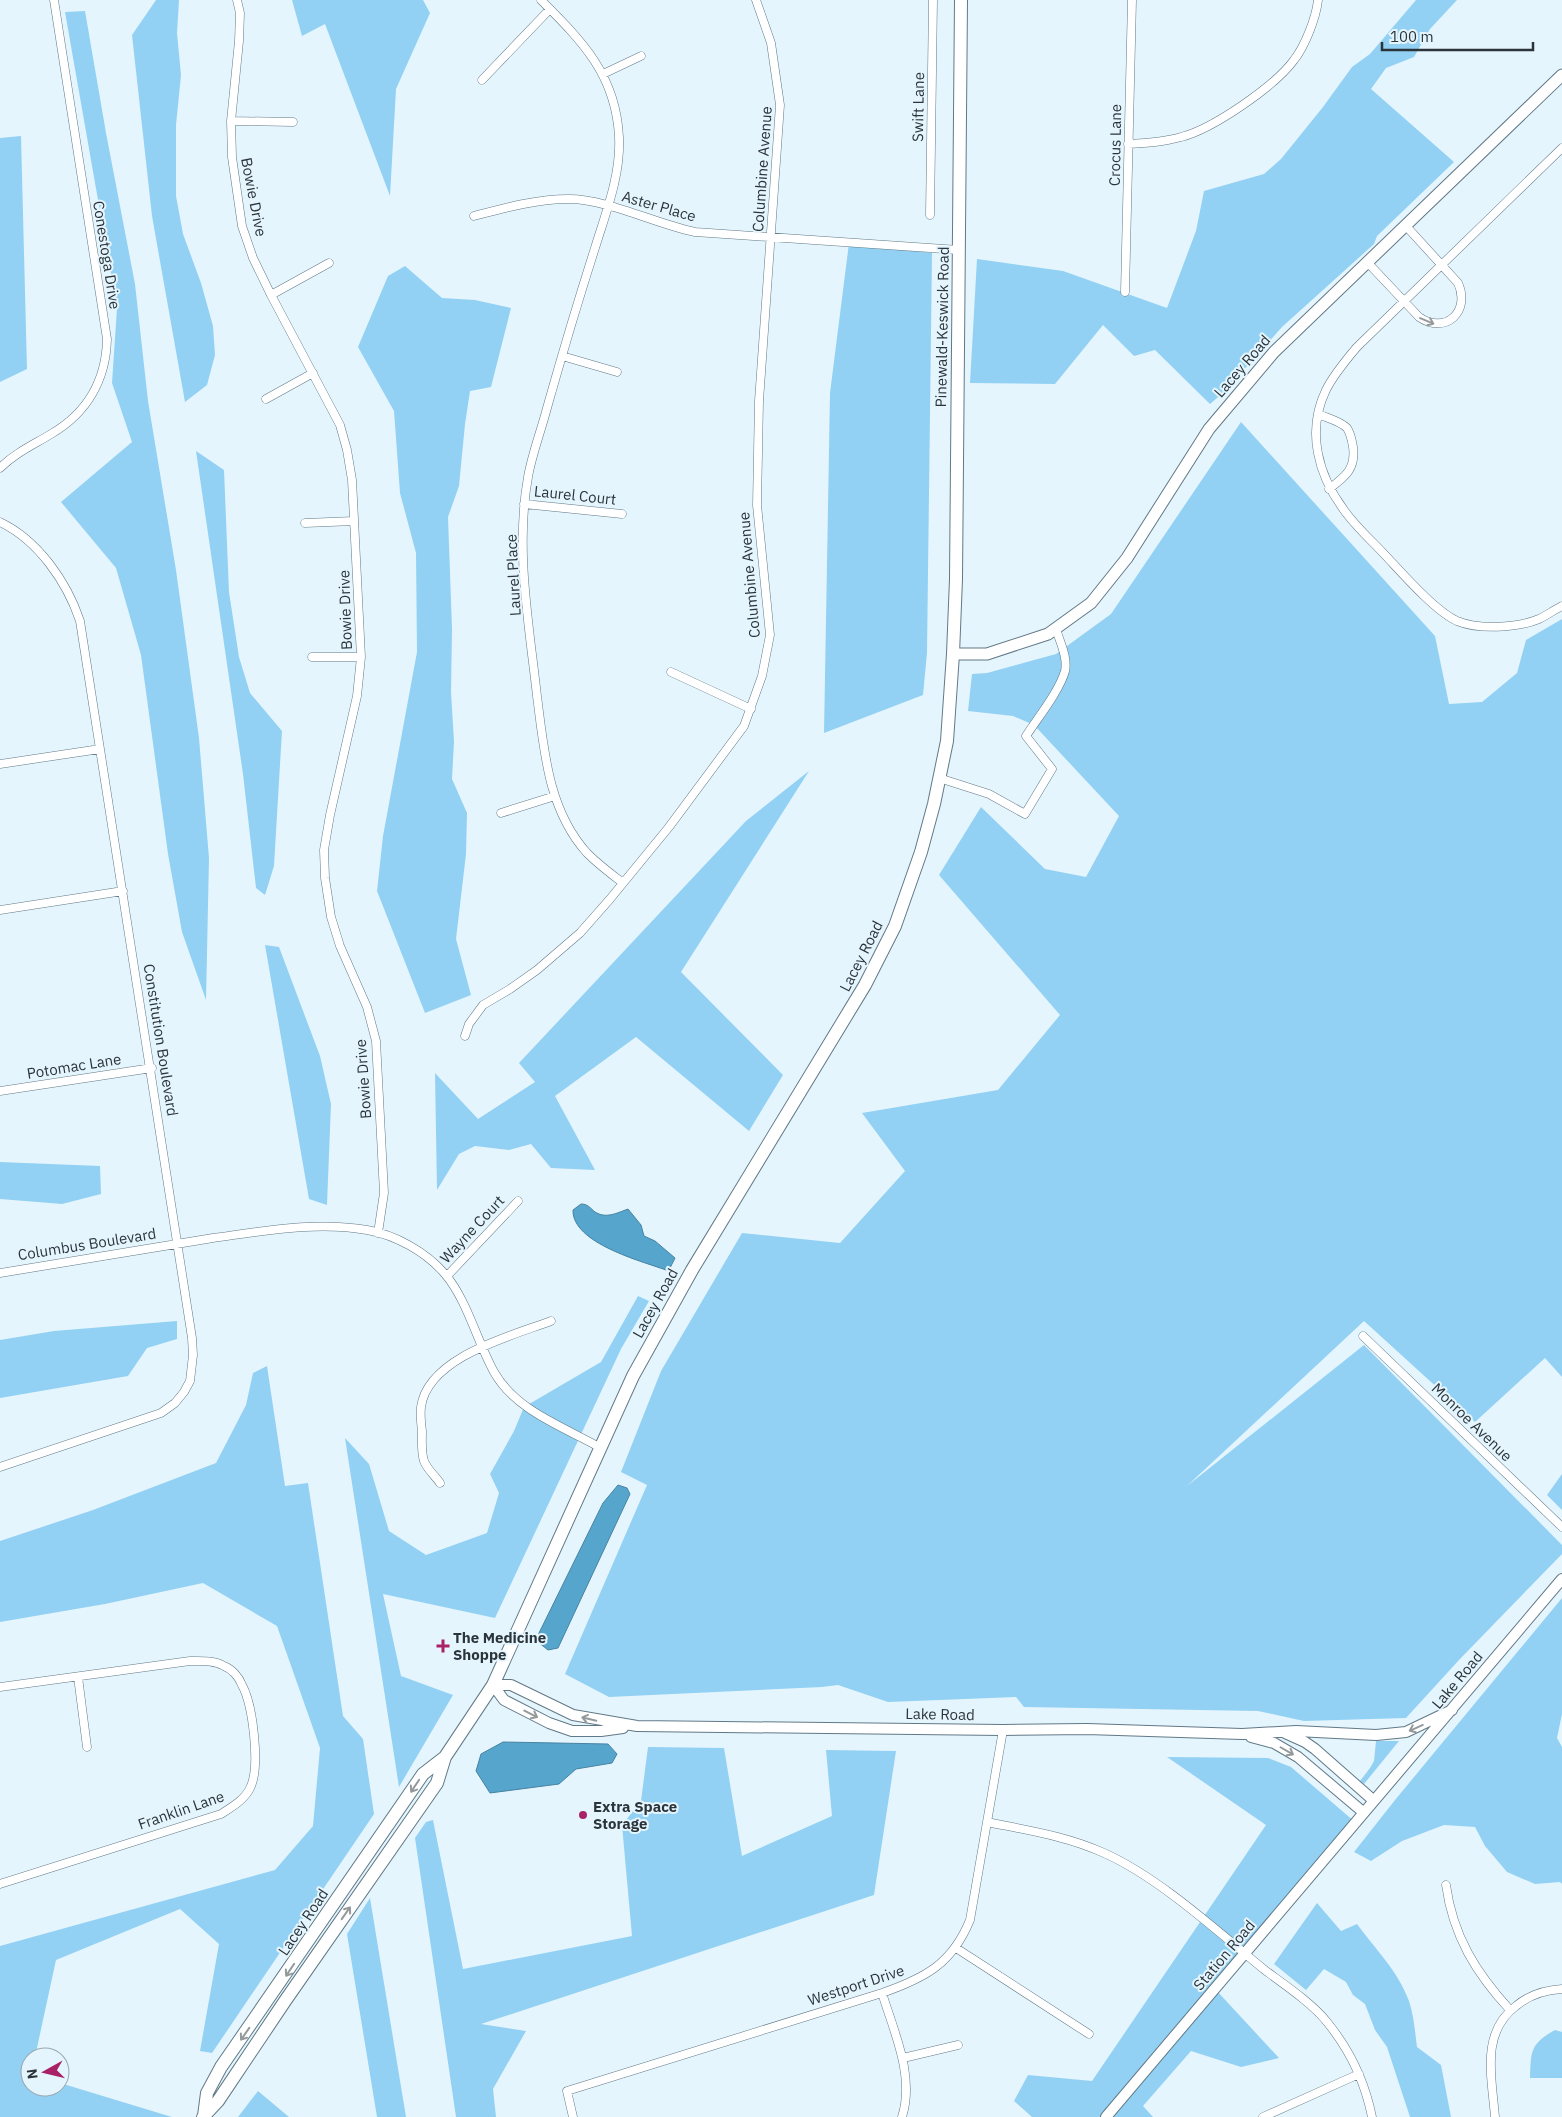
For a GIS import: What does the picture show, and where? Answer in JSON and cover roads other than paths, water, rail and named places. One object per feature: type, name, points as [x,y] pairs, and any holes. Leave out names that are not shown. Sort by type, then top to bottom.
[{"type":"main road","name":"Pinewald-Keswick Road","points":[[939,778],[947,741],[956,579],[960,0]]},
{"type":"main road","name":"Lacey Road","points":[[953,654],[987,654],[1048,634],[1056,630],[1090,603],[1127,558],[1210,429],[1274,352],[1562,75]]},
{"type":"main road","name":"Lacey Road","points":[[204,2116],[218,2100],[437,1783],[445,1757],[493,1685],[633,1376],[672,1304],[865,984],[895,926],[927,830],[939,778]]},
{"type":"main road","name":"Lacey Road","points":[[204,2116],[207,2093],[221,2068],[424,1774],[445,1757]]},
{"type":"main road","points":[[306,1946],[318,1953]]},
{"type":"main road","points":[[273,1994],[285,2001]]},
{"type":"street","name":"Conestoga Drive","points":[[0,468],[12,457],[69,422],[80,413],[98,383],[106,352],[105,330],[54,0]]},
{"type":"street","name":"Bowie Drive","points":[[237,0],[240,13],[239,40],[231,121],[232,157],[242,226],[253,258],[271,295],[340,425],[347,450],[352,480],[360,657],[357,696],[324,850],[325,878],[331,917],[340,946],[367,1007],[376,1041],[384,1193],[378,1233]]},
{"type":"street","name":"Laurel Place","points":[[541,0],[589,51],[603,74],[617,117],[620,155],[609,206],[562,356],[528,475],[524,504],[523,557],[526,596],[544,749],[551,785],[577,841],[600,865],[623,883]]},
{"type":"street","name":"Columbine Avenue","points":[[465,1036],[473,1015],[483,1005],[510,989],[544,964],[580,933],[623,883],[669,827],[744,726],[762,676],[770,635],[757,505],[763,332],[780,105],[771,43],[756,0]]},
{"type":"street","name":"Swift Lane","points":[[930,215],[933,0]]},
{"type":"street","name":"Crocus Lane","points":[[1125,292],[1132,0]]},
{"type":"street","points":[[1128,144],[1184,137],[1218,120],[1263,89],[1284,72],[1302,48],[1318,0]]},
{"type":"street","points":[[482,80],[550,9]]},
{"type":"street","points":[[603,74],[641,56]]},
{"type":"street","points":[[231,121],[293,122]]},
{"type":"street","points":[[1562,148],[1357,347],[1336,372],[1326,391],[1318,414],[1317,452],[1321,471],[1329,489],[1344,512],[1412,584],[1445,613],[1458,621],[1483,627],[1528,622],[1562,606]]},
{"type":"street","name":"Aster Place","points":[[474,216],[525,204],[568,199],[609,206],[695,232],[959,250]]},
{"type":"street","points":[[1368,263],[1426,322],[1442,324],[1453,317],[1462,304],[1462,292],[1458,283],[1406,226]]},
{"type":"street","points":[[271,295],[328,263]]},
{"type":"street","points":[[562,356],[617,372]]},
{"type":"street","points":[[266,399],[313,373]]},
{"type":"street","points":[[1318,414],[1347,428],[1351,435],[1354,458],[1351,469],[1346,476],[1329,489]]},
{"type":"street","name":"Laurel Court","points":[[524,504],[622,514]]},
{"type":"street","points":[[305,523],[354,521]]},
{"type":"street","name":"Constitution Boulevard","points":[[0,522],[30,543],[60,580],[75,606],[83,638],[179,1243],[193,1355],[190,1381],[184,1392],[175,1403],[160,1413],[0,1467]]},
{"type":"street","points":[[939,778],[989,794],[1025,814],[1052,768],[1026,736],[1058,686],[1065,671],[1065,655],[1056,630]]},
{"type":"street","points":[[312,657],[360,657]]},
{"type":"street","points":[[670,672],[751,709]]},
{"type":"street","points":[[0,764],[100,748]]},
{"type":"street","points":[[501,813],[555,796]]},
{"type":"street","points":[[0,910],[123,891]]},
{"type":"street","name":"Potomac Lane","points":[[0,1091],[152,1068]]},
{"type":"street","name":"Wayne Court","points":[[447,1276],[518,1201]]},
{"type":"street","name":"Columbus Boulevard","points":[[0,1273],[179,1243],[308,1226],[343,1227],[378,1233],[413,1247],[440,1268],[447,1276],[457,1292],[496,1374],[524,1404],[544,1418],[601,1448]]},
{"type":"street","points":[[440,1483],[424,1462],[421,1407],[434,1382],[445,1369],[482,1348],[551,1321]]},
{"type":"street","name":"Monroe Avenue","points":[[1363,1336],[1562,1527]]},
{"type":"street","name":"Lake Road","points":[[1242,1734],[1274,1743],[1288,1750],[1363,1812],[1562,1579]]},
{"type":"street","name":"Franklin Lane","points":[[0,1687],[190,1661],[210,1661],[225,1666],[236,1675],[243,1686],[256,1757],[255,1775],[250,1788],[235,1806],[221,1814],[0,1884]]},
{"type":"street","points":[[78,1677],[88,1748]]},
{"type":"street","name":"Lake Road","points":[[493,1685],[504,1700],[550,1723],[572,1730],[601,1732],[637,1726]]},
{"type":"street","name":"Lake Road","points":[[493,1685],[511,1685],[573,1715],[637,1726],[1003,1730],[1087,1729],[1242,1734],[1284,1732],[1315,1749],[1373,1800]]},
{"type":"street","points":[[1284,1732],[1393,1735],[1406,1732],[1452,1710]]},
{"type":"street","name":"Westport Drive","points":[[573,2117],[567,2091],[882,1993],[928,1973],[944,1961],[956,1948],[970,1920],[1003,1730]]},
{"type":"street","name":"Station Road","points":[[1106,2117],[1246,1954],[1363,1812]]},
{"type":"street","points":[[987,1822],[1062,1838],[1115,1858],[1157,1884],[1246,1954],[1326,2021],[1350,2055],[1359,2074],[1372,2117]]},
{"type":"street","points":[[1446,1885],[1448,1899],[1461,1943],[1469,1958],[1494,1993],[1510,2010]]},
{"type":"street","points":[[956,1948],[1089,2034]]},
{"type":"street","points":[[1495,2117],[1491,2074],[1492,2043],[1496,2027],[1510,2010],[1523,2000],[1538,1993],[1562,1989]]},
{"type":"street","points":[[882,1993],[903,2058],[906,2082],[905,2104],[902,2117]]},
{"type":"street","points":[[903,2058],[958,2045]]},
{"type":"street","points":[[1263,2117],[1359,2074]]},
{"type":"place","name":"The Medicine Shoppe","points":[[443,1646]]},
{"type":"place","name":"Extra Space Storage","points":[[583,1815]]}]
